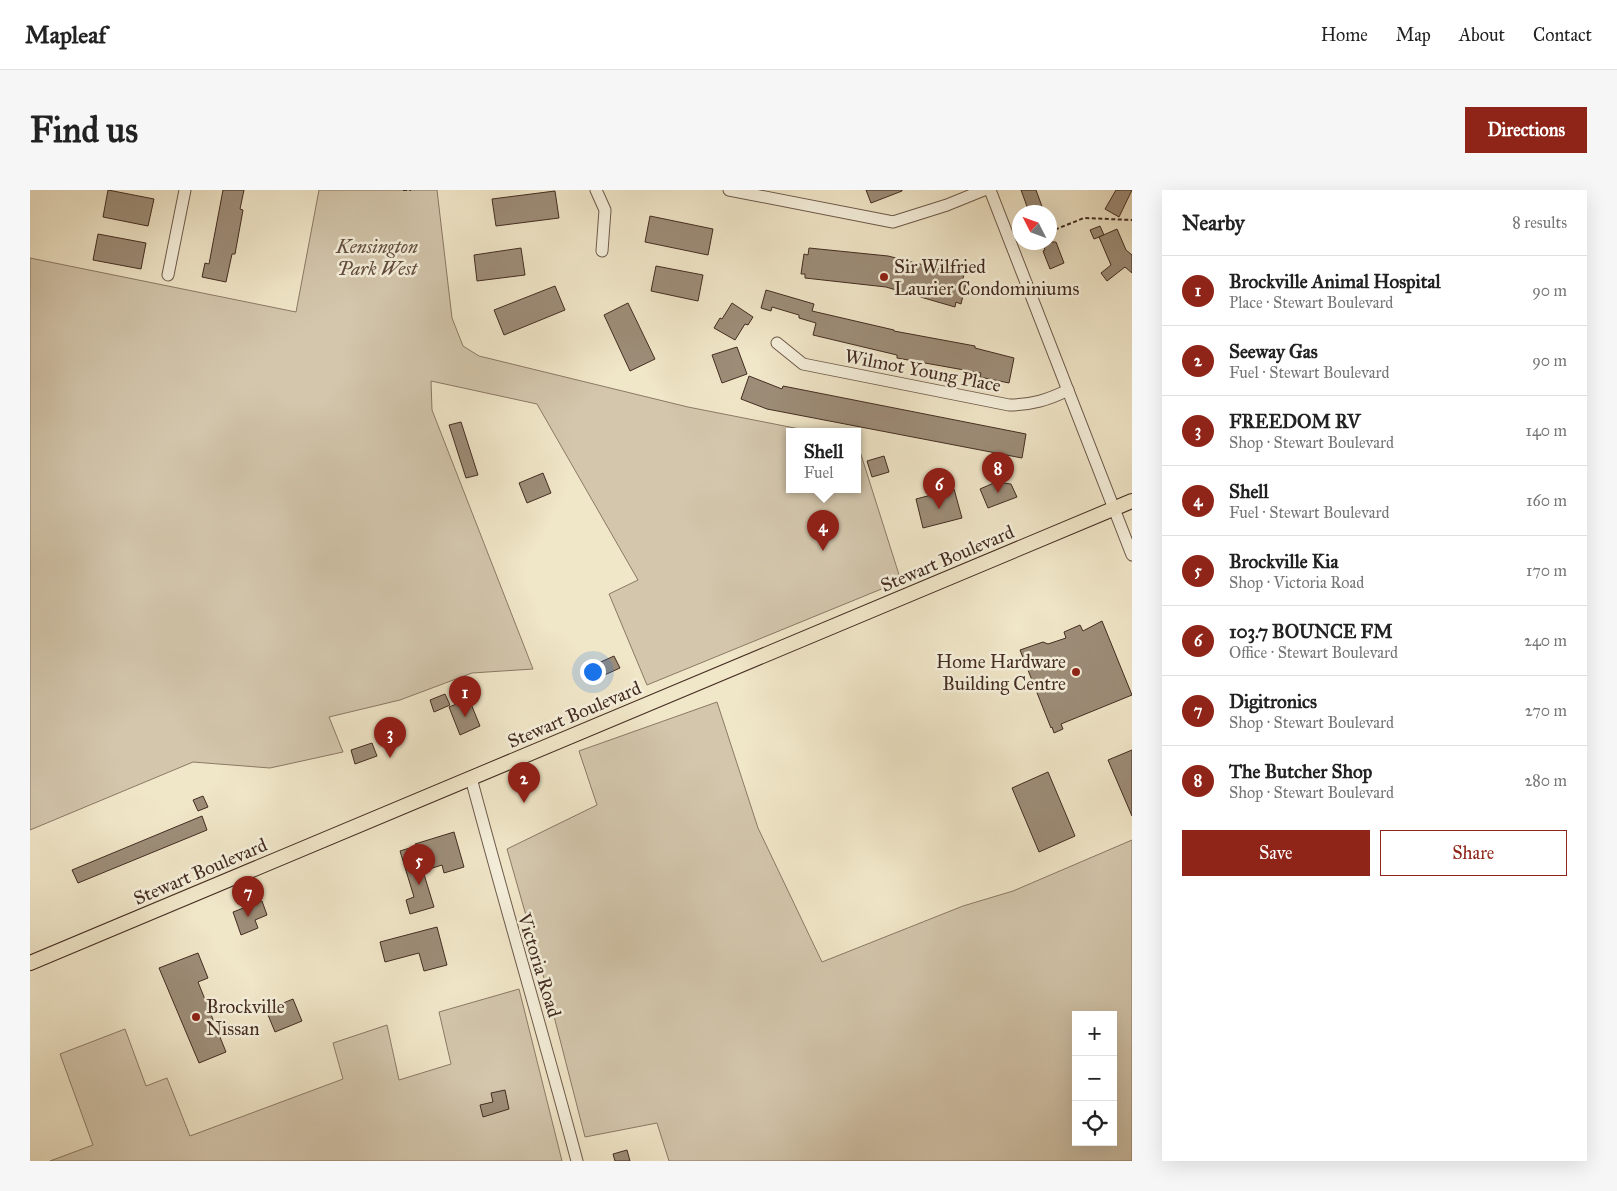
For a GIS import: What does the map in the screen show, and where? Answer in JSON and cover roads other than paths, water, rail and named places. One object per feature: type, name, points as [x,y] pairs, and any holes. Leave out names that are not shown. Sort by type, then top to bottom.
[{"type":"main road","name":"Stewart Boulevard","points":[[30,963],[1132,501]]},
{"type":"street","points":[[168,275],[185,190]]},
{"type":"street","points":[[596,190],[604,210],[602,251]]},
{"type":"street","points":[[729,190],[893,222],[947,205],[984,190]]},
{"type":"street","points":[[990,190],[1132,555]]},
{"type":"street","name":"Wilmot Young Place","points":[[777,343],[803,364],[1008,405],[1028,405],[1054,397],[1068,390]]},
{"type":"street","name":"Victoria Road","points":[[470,778],[505,908],[546,1044],[577,1161]]},
{"type":"place","name":"Sir Wilfried Laurier Condominiums","points":[[884,277]]},
{"type":"place","name":"The Butcher Shop","points":[[998,493]]},
{"type":"place","name":"103.7 BOUNCE FM","points":[[939,509]]},
{"type":"place","name":"Shell","points":[[823,551]]},
{"type":"place","name":"Home Hardware Building Centre","points":[[1076,672]]},
{"type":"place","name":"Brockville Animal Hospital","points":[[465,717]]},
{"type":"place","name":"FREEDOM RV","points":[[390,758]]},
{"type":"place","name":"Seeway Gas","points":[[524,803]]},
{"type":"place","name":"Brockville Kia","points":[[419,885]]},
{"type":"place","name":"Digitronics","points":[[248,917]]},
{"type":"place","name":"Brockville Nissan","points":[[196,1017]]},
{"type":"park label","name":"Kensington Park West","points":[[377,257]]}]
